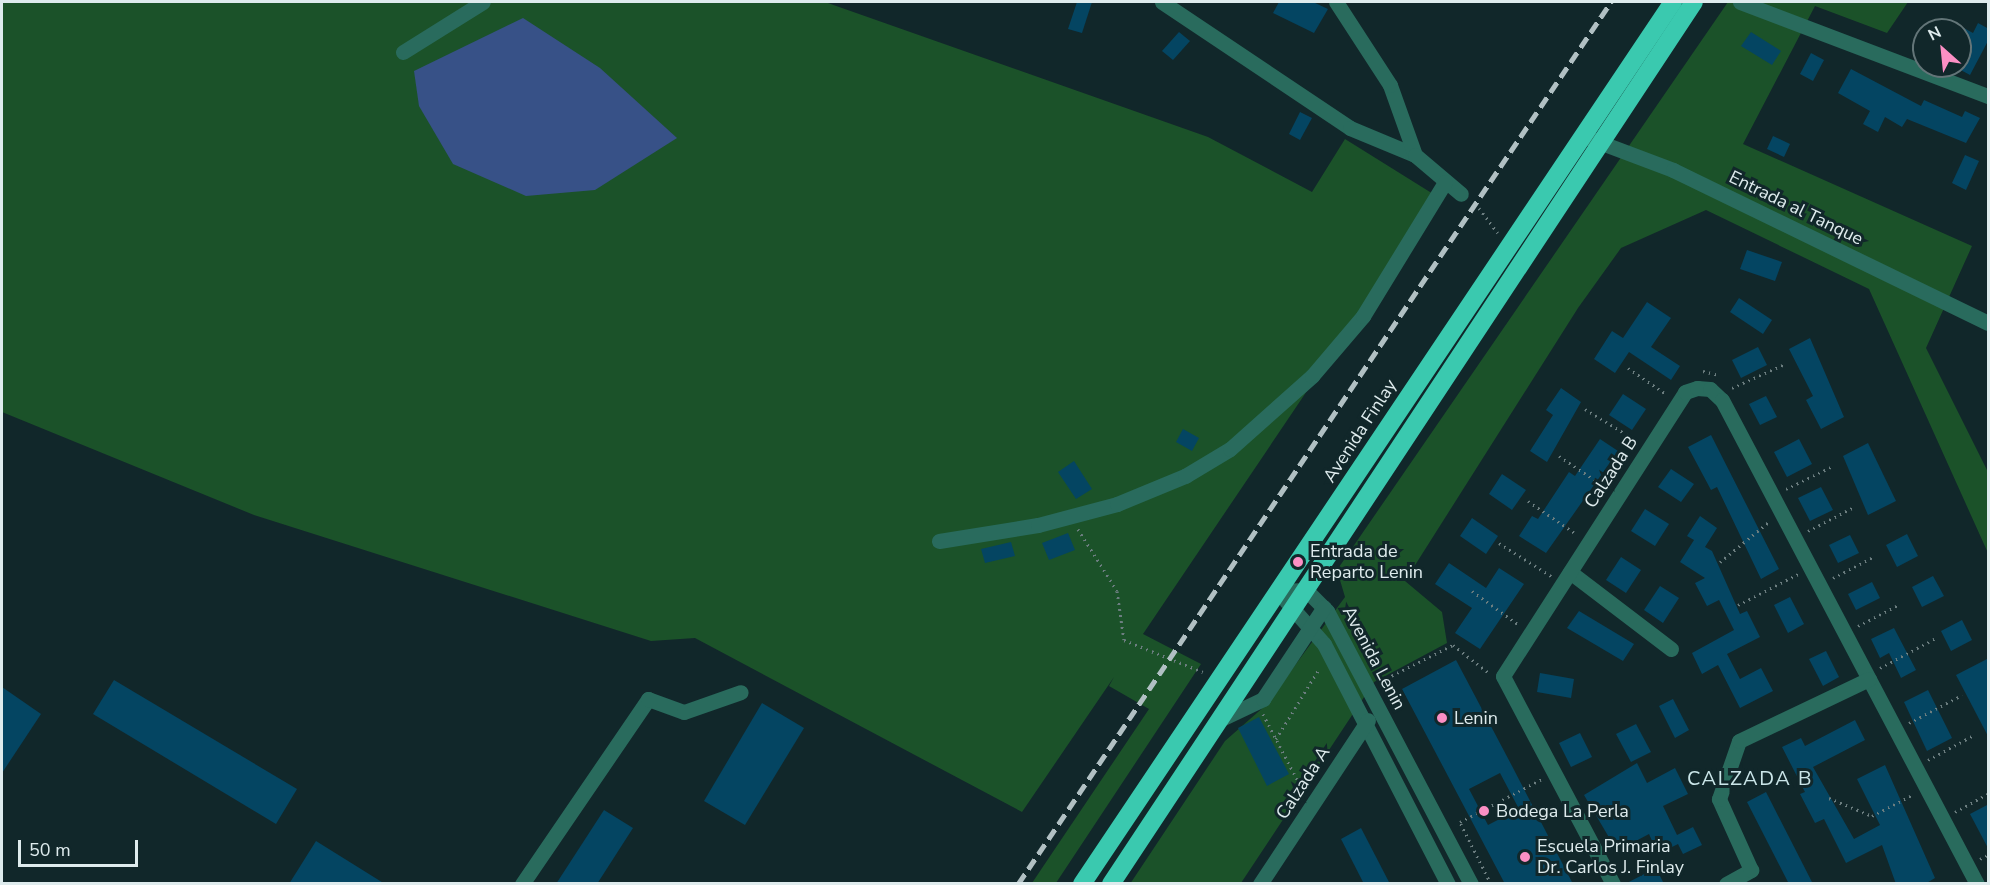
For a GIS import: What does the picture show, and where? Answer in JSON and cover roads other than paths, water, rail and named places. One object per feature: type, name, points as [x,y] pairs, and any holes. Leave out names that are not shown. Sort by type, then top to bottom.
[{"type":"highway","name":"Avenida Finlay","points":[[1082,884],[1509,242],[1673,2]]},
{"type":"highway","points":[[1111,884],[1694,2]]},
{"type":"street","points":[[402,52],[483,2]]},
{"type":"street","points":[[1162,2],[1350,128],[1415,154],[1461,194]]},
{"type":"street","points":[[1336,2],[1390,85],[1415,154]]},
{"type":"street","points":[[1740,2],[1989,96]]},
{"type":"street","name":"Entrada al Tanque","points":[[1583,135],[1673,170],[1989,323]]},
{"type":"street","points":[[939,541],[1070,518],[1185,476],[1268,418],[1363,316],[1445,182]]},
{"type":"street","name":"Calzada B","points":[[1614,884],[1503,676],[1563,570],[1685,392],[1710,389],[1722,400],[1877,675],[1980,876]]},
{"type":"street","points":[[1563,570],[1671,649]]},
{"type":"street","points":[[1279,591],[1306,590]]},
{"type":"street","name":"Avenida Lenin","points":[[1306,590],[1324,607],[1471,884]]},
{"type":"street","points":[[1279,591],[1292,610],[1311,628],[1448,884]]},
{"type":"street","points":[[1219,720],[1257,702],[1324,607]]},
{"type":"street","points":[[1726,884],[1751,870],[1719,799],[1739,741],[1877,675]]},
{"type":"street","points":[[522,884],[648,699],[684,712],[741,692]]},
{"type":"street","name":"Calzada A","points":[[1260,884],[1377,705]]},
{"type":"water","points":[[523,18],[600,68],[677,138],[595,190],[526,196],[453,164],[419,106],[414,71]]},
{"type":"railway","points":[[1018,884],[1611,2]]},
{"type":"place","name":"Entrada de Reparto Lenin","points":[[1298,562]]},
{"type":"place","name":"Lenin","points":[[1442,718]]},
{"type":"place","name":"Bodega La Perla","points":[[1484,811]]},
{"type":"place","name":"Escuela Primaria Dr. Carlos J. Finlay","points":[[1525,857]]},
{"type":"district","name":"CALZADA B","points":[[1750,778]]}]
